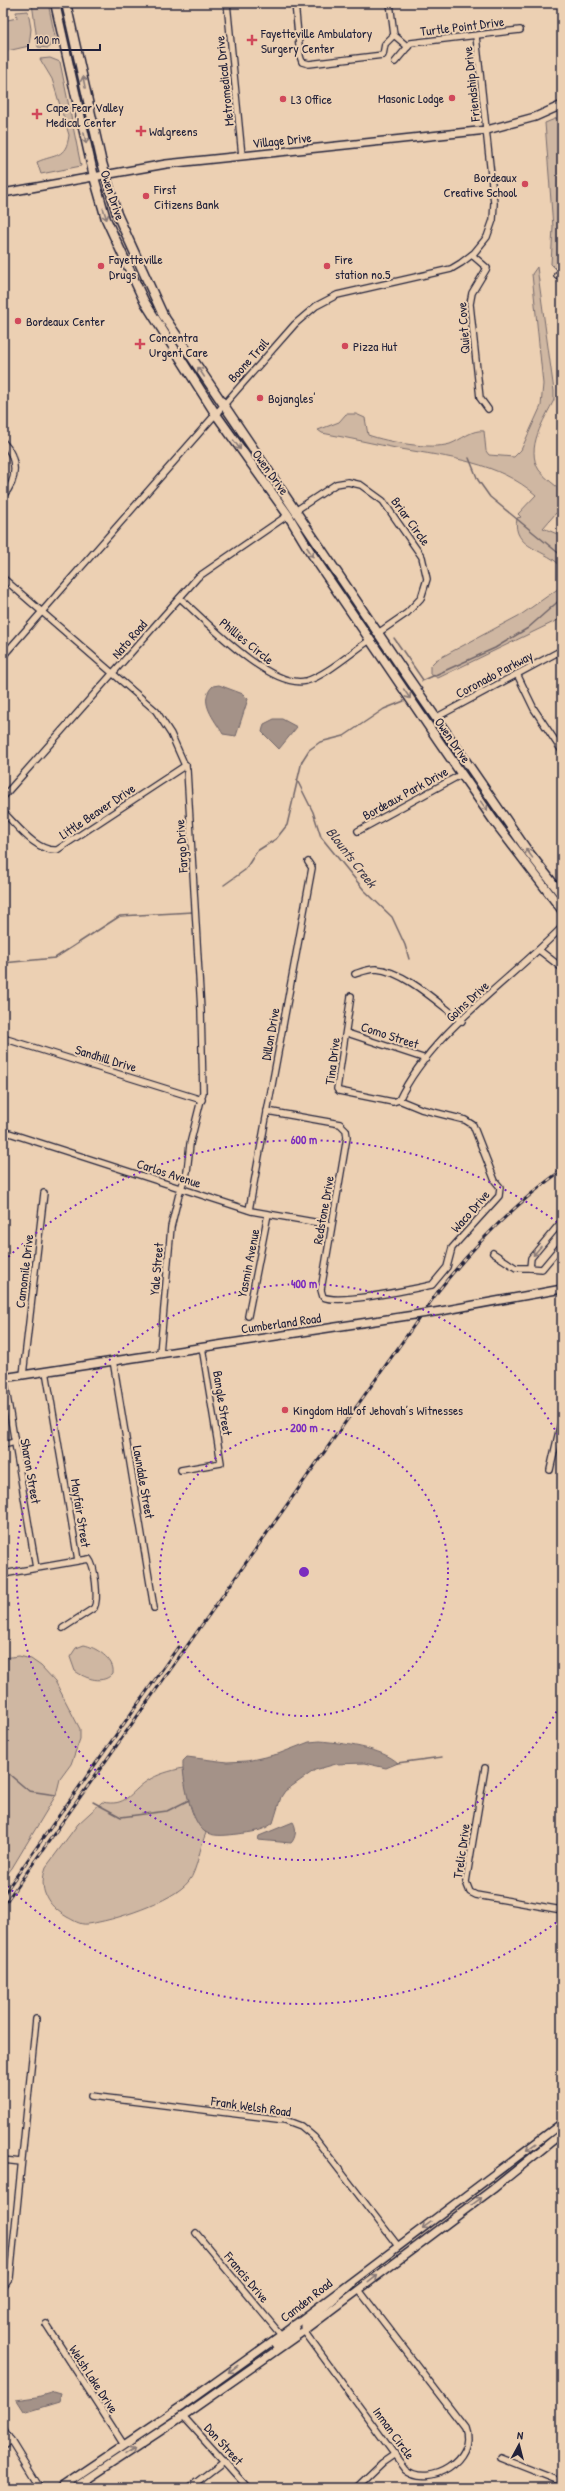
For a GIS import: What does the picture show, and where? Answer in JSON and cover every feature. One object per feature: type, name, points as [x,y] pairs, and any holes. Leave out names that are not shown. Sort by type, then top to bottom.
[{"type":"highway","name":"Owen Drive","points":[[55,3],[94,177],[106,219],[144,301],[214,413],[291,513],[378,633],[527,850],[562,895]]},
{"type":"highway","name":"Owen Drive","points":[[66,3],[105,175],[119,220],[151,291],[176,336],[222,404],[291,513],[344,602],[462,774],[562,910]]},
{"type":"highway","points":[[344,602],[352,605],[370,630],[378,633]]},
{"type":"highway","points":[[370,640],[376,640],[379,643],[406,680],[411,682]]},
{"type":"highway","points":[[534,873],[540,875],[562,902]]},
{"type":"main road","name":"Village Drive","points":[[3,193],[159,165],[487,130],[535,117],[562,105]]},
{"type":"main road","name":"Cumberland Road","points":[[4,1378],[113,1360],[441,1311],[562,1289]]},
{"type":"main road","name":"Camden Road","points":[[60,2488],[110,2455],[281,2335],[562,2123]]},
{"type":"main road","name":"Camden Road","points":[[74,2488],[183,2416],[304,2331],[493,2189],[562,2133]]},
{"type":"main road","points":[[543,2148],[562,2137]]},
{"type":"main road","points":[[304,2331],[303,2326],[305,2323],[348,2289],[356,2277]]},
{"type":"main road","points":[[242,2374],[257,2359],[296,2330],[294,2325]]},
{"type":"main road","points":[[69,2488],[103,2464],[110,2455]]},
{"type":"street","name":"Metromedical Drive","points":[[227,3],[242,156]]},
{"type":"street","points":[[295,3],[300,56],[302,62],[309,64],[383,55],[385,44],[394,35],[390,3]]},
{"type":"street","name":"Turtle Point Drive","points":[[395,62],[411,43],[520,30]]},
{"type":"street","name":"Turtle Point Drive","points":[[394,35],[408,47]]},
{"type":"street","name":"Friendship Drive","points":[[476,36],[487,130]]},
{"type":"street","name":"Boone Trail","points":[[3,656],[222,404],[295,324],[316,306],[348,291],[450,269],[472,255],[487,237],[494,212],[487,130]]},
{"type":"street","name":"Quiet Cove","points":[[472,255],[488,268],[472,293],[470,304],[480,398],[488,409]]},
{"type":"street","points":[[3,442],[11,453],[14,466],[13,480],[3,496]]},
{"type":"street","name":"Briar Circle","points":[[291,513],[336,484],[354,483],[370,490],[383,501],[422,557],[427,579],[421,598],[407,613],[378,633]]},
{"type":"street","name":"Nato Road","points":[[3,797],[198,577],[291,513]]},
{"type":"street","name":"Fargo Drive","points":[[3,578],[156,711],[171,734],[186,765],[201,1010],[202,1100],[193,1132],[189,1164],[181,1188]]},
{"type":"street","name":"Phillies Circle","points":[[180,598],[255,664],[272,674],[291,680],[312,679],[370,640]]},
{"type":"street","name":"Coronado Parkway","points":[[437,717],[562,650]]},
{"type":"street","points":[[516,674],[534,709],[559,742],[562,751]]},
{"type":"street","name":"Little Beaver Drive","points":[[3,812],[40,846],[50,850],[57,850],[186,765]]},
{"type":"street","name":"Bordeaux Park Drive","points":[[358,831],[462,774]]},
{"type":"street","name":"Dillon Drive","points":[[249,1210],[312,868],[308,862]]},
{"type":"street","name":"Goins Drive","points":[[399,1100],[426,1059],[462,1021],[540,950],[562,927]]},
{"type":"street","points":[[540,950],[562,968]]},
{"type":"street","points":[[355,974],[370,969],[387,972],[419,987],[462,1021]]},
{"type":"street","name":"Tina Drive","points":[[351,996],[338,1089],[339,1091],[393,1102],[399,1100]]},
{"type":"street","name":"Como Street","points":[[347,1033],[426,1059]]},
{"type":"street","name":"Sandhill Drive","points":[[3,1038],[202,1100]]},
{"type":"street","name":"Waco Drive","points":[[399,1100],[421,1109],[465,1120],[473,1125],[495,1181],[500,1187],[500,1196],[478,1217],[452,1248],[447,1267],[432,1285],[402,1290]]},
{"type":"street","name":"Redstone Drive","points":[[267,1111],[340,1124],[346,1130],[347,1137],[321,1290],[323,1297],[330,1300],[345,1299],[402,1290]]},
{"type":"street","name":"Carlos Avenue","points":[[3,1131],[249,1210],[331,1226]]},
{"type":"street","name":"Yale Street","points":[[160,1353],[171,1227],[181,1188]]},
{"type":"street","name":"Camomile Drive","points":[[22,1375],[44,1194]]},
{"type":"street","name":"Yasmin Avenue","points":[[248,1316],[268,1214]]},
{"type":"street","points":[[530,1268],[531,1258],[562,1220]]},
{"type":"street","points":[[493,1253],[516,1268],[542,1269],[562,1245]]},
{"type":"street","name":"Bangle Street","points":[[181,1470],[221,1463],[202,1347]]},
{"type":"street","name":"Lawndale Street","points":[[113,1360],[154,1608]]},
{"type":"street","name":"Mayfair Street","points":[[46,1371],[78,1560],[89,1559],[91,1561],[97,1600],[94,1608],[63,1628]]},
{"type":"street","name":"Sharon Street","points":[[4,1378],[36,1568]]},
{"type":"street","points":[[550,1470],[562,1418]]},
{"type":"street","points":[[3,1444],[15,1442]]},
{"type":"street","points":[[3,1574],[78,1560]]},
{"type":"street","name":"Trelic Drive","points":[[485,1768],[466,1882],[470,1892],[476,1895],[562,1910]]},
{"type":"street","points":[[3,2288],[10,2278],[36,2020]]},
{"type":"street","name":"Frank Welsh Road","points":[[91,2096],[286,2120],[301,2126],[314,2137],[398,2246]]},
{"type":"street","points":[[3,2160],[21,2162]]},
{"type":"street","name":"Francis Drive","points":[[196,2233],[281,2335]]},
{"type":"street","name":"Inman Circle","points":[[304,2331],[409,2472],[418,2476],[434,2474],[446,2469],[461,2457],[467,2444],[467,2432],[359,2290]]},
{"type":"street","name":"Welsh Lake Drive","points":[[46,2324],[124,2445]]},
{"type":"street","name":"Don Street","points":[[183,2416],[248,2488]]},
{"type":"street","points":[[3,2428],[40,2488]]},
{"type":"street","points":[[3,2445],[10,2440]]},
{"type":"street","points":[[356,2488],[382,2463],[395,2454]]},
{"type":"street","points":[[501,2458],[562,2482]]},
{"type":"street","points":[[189,2488],[224,2461]]},
{"type":"shaded area","points":[[32,3],[48,3],[55,37],[49,48],[38,47]]},
{"type":"shaded area","points":[[28,11],[31,29],[29,46],[3,52],[3,21],[17,18],[16,12]]},
{"type":"shaded area","points":[[50,58],[60,62],[81,166],[41,174],[37,162],[62,152],[68,143],[69,135],[52,79],[40,59]]},
{"type":"shaded area","points":[[562,116],[562,266],[556,269],[551,264],[553,227],[545,123]]},
{"type":"shaded area","points":[[537,267],[554,400],[541,425],[535,443],[534,453],[535,461],[539,470],[547,479],[562,491],[562,517],[556,513],[543,528],[562,536],[562,568],[549,557],[525,543],[520,537],[517,529],[517,518],[521,517],[518,514],[536,495],[521,484],[489,468],[454,458],[322,433],[318,430],[339,422],[346,414],[356,414],[365,418],[368,435],[386,440],[421,446],[442,446],[450,444],[475,432],[484,431],[486,451],[489,455],[514,457],[521,450],[541,406],[543,384],[532,274]]},
{"type":"shaded area","points":[[270,481],[344,589],[343,590],[268,482]]},
{"type":"shaded area","points":[[562,586],[562,618],[438,678],[430,674],[430,666],[436,660],[522,614]]},
{"type":"shaded area","points":[[219,685],[243,694],[248,699],[236,736],[223,734],[212,717],[207,704],[209,692],[213,686]]},
{"type":"shaded area","points":[[418,699],[520,845],[517,847],[417,700]]},
{"type":"shaded area","points":[[274,719],[282,719],[297,727],[279,749],[262,732],[264,724]]},
{"type":"shaded area","points":[[84,1645],[99,1651],[108,1659],[113,1668],[113,1673],[109,1677],[95,1680],[75,1671],[70,1657],[76,1648]]},
{"type":"shaded area","points":[[19,1656],[31,1659],[41,1666],[55,1681],[80,1729],[80,1739],[71,1764],[60,1779],[56,1795],[12,1868],[3,1879],[3,1658]]},
{"type":"shaded area","points":[[320,1741],[339,1743],[372,1750],[391,1758],[398,1763],[386,1768],[364,1763],[336,1764],[315,1770],[285,1791],[281,1797],[273,1823],[261,1830],[238,1834],[218,1835],[207,1833],[201,1829],[192,1811],[186,1789],[183,1761],[187,1757],[227,1762],[247,1761],[278,1754],[309,1742]]},
{"type":"shaded area","points":[[183,1768],[192,1811],[200,1827],[206,1833],[192,1877],[189,1881],[181,1889],[157,1903],[126,1915],[98,1922],[87,1924],[79,1923],[67,1917],[54,1907],[49,1902],[44,1890],[43,1883],[46,1867],[78,1824],[102,1802],[117,1803],[122,1801],[147,1781],[164,1773]]},
{"type":"shaded area","points":[[293,1822],[295,1833],[291,1843],[258,1840],[259,1836]]},
{"type":"shaded area","points":[[54,2392],[61,2394],[59,2402],[26,2412],[23,2411],[16,2400],[37,2397]]},
{"type":"waterway","points":[[469,458],[478,480],[490,497],[562,556]]},
{"type":"waterway","name":"Blounts Creek","points":[[422,681],[495,648],[528,628],[562,598]]},
{"type":"waterway","points":[[394,638],[423,680]]},
{"type":"waterway","name":"Blounts Creek","points":[[224,885],[245,870],[257,851],[276,839],[287,825],[302,761],[309,750],[320,742],[344,736],[384,709],[404,701]]},
{"type":"waterway","name":"Blounts Creek","points":[[297,780],[313,812],[321,837],[364,890],[392,917],[405,945],[409,959]]},
{"type":"waterway","points":[[3,963],[55,958],[120,916],[193,912]]},
{"type":"waterway","points":[[397,1763],[442,1757]]},
{"type":"waterway","points":[[3,1769],[29,1791],[56,1795]]},
{"type":"waterway","points":[[93,1802],[121,1817],[167,1811],[189,1800]]},
{"type":"railway","points":[[3,1906],[439,1290],[481,1241],[496,1226],[528,1197],[562,1170]]},
{"type":"railway","points":[[3,1895],[178,1647]]},
{"type":"place","name":"Fayetteville Ambulatory Surgery Center","points":[[252,40]]},
{"type":"place","name":"Masonic Lodge","points":[[452,98]]},
{"type":"place","name":"L3 Office","points":[[283,99]]},
{"type":"place","name":"Cape Fear Valley Medical Center","points":[[37,114]]},
{"type":"place","name":"Walgreens","points":[[141,131]]},
{"type":"place","name":"Bordeaux Creative School","points":[[525,184]]},
{"type":"place","name":"First Citizens Bank","points":[[146,196]]},
{"type":"place","name":"Fayetteville Drugs","points":[[101,266]]},
{"type":"place","name":"Fire station no.5","points":[[327,266]]},
{"type":"place","name":"Bordeaux Center","points":[[18,321]]},
{"type":"place","name":"Concentra Urgent Care","points":[[140,344]]},
{"type":"place","name":"Pizza Hut","points":[[345,346]]},
{"type":"place","name":"Bojangles'","points":[[260,398]]},
{"type":"place","name":"Kingdom Hall of Jehovah’s Witnesses","points":[[285,1410]]}]
